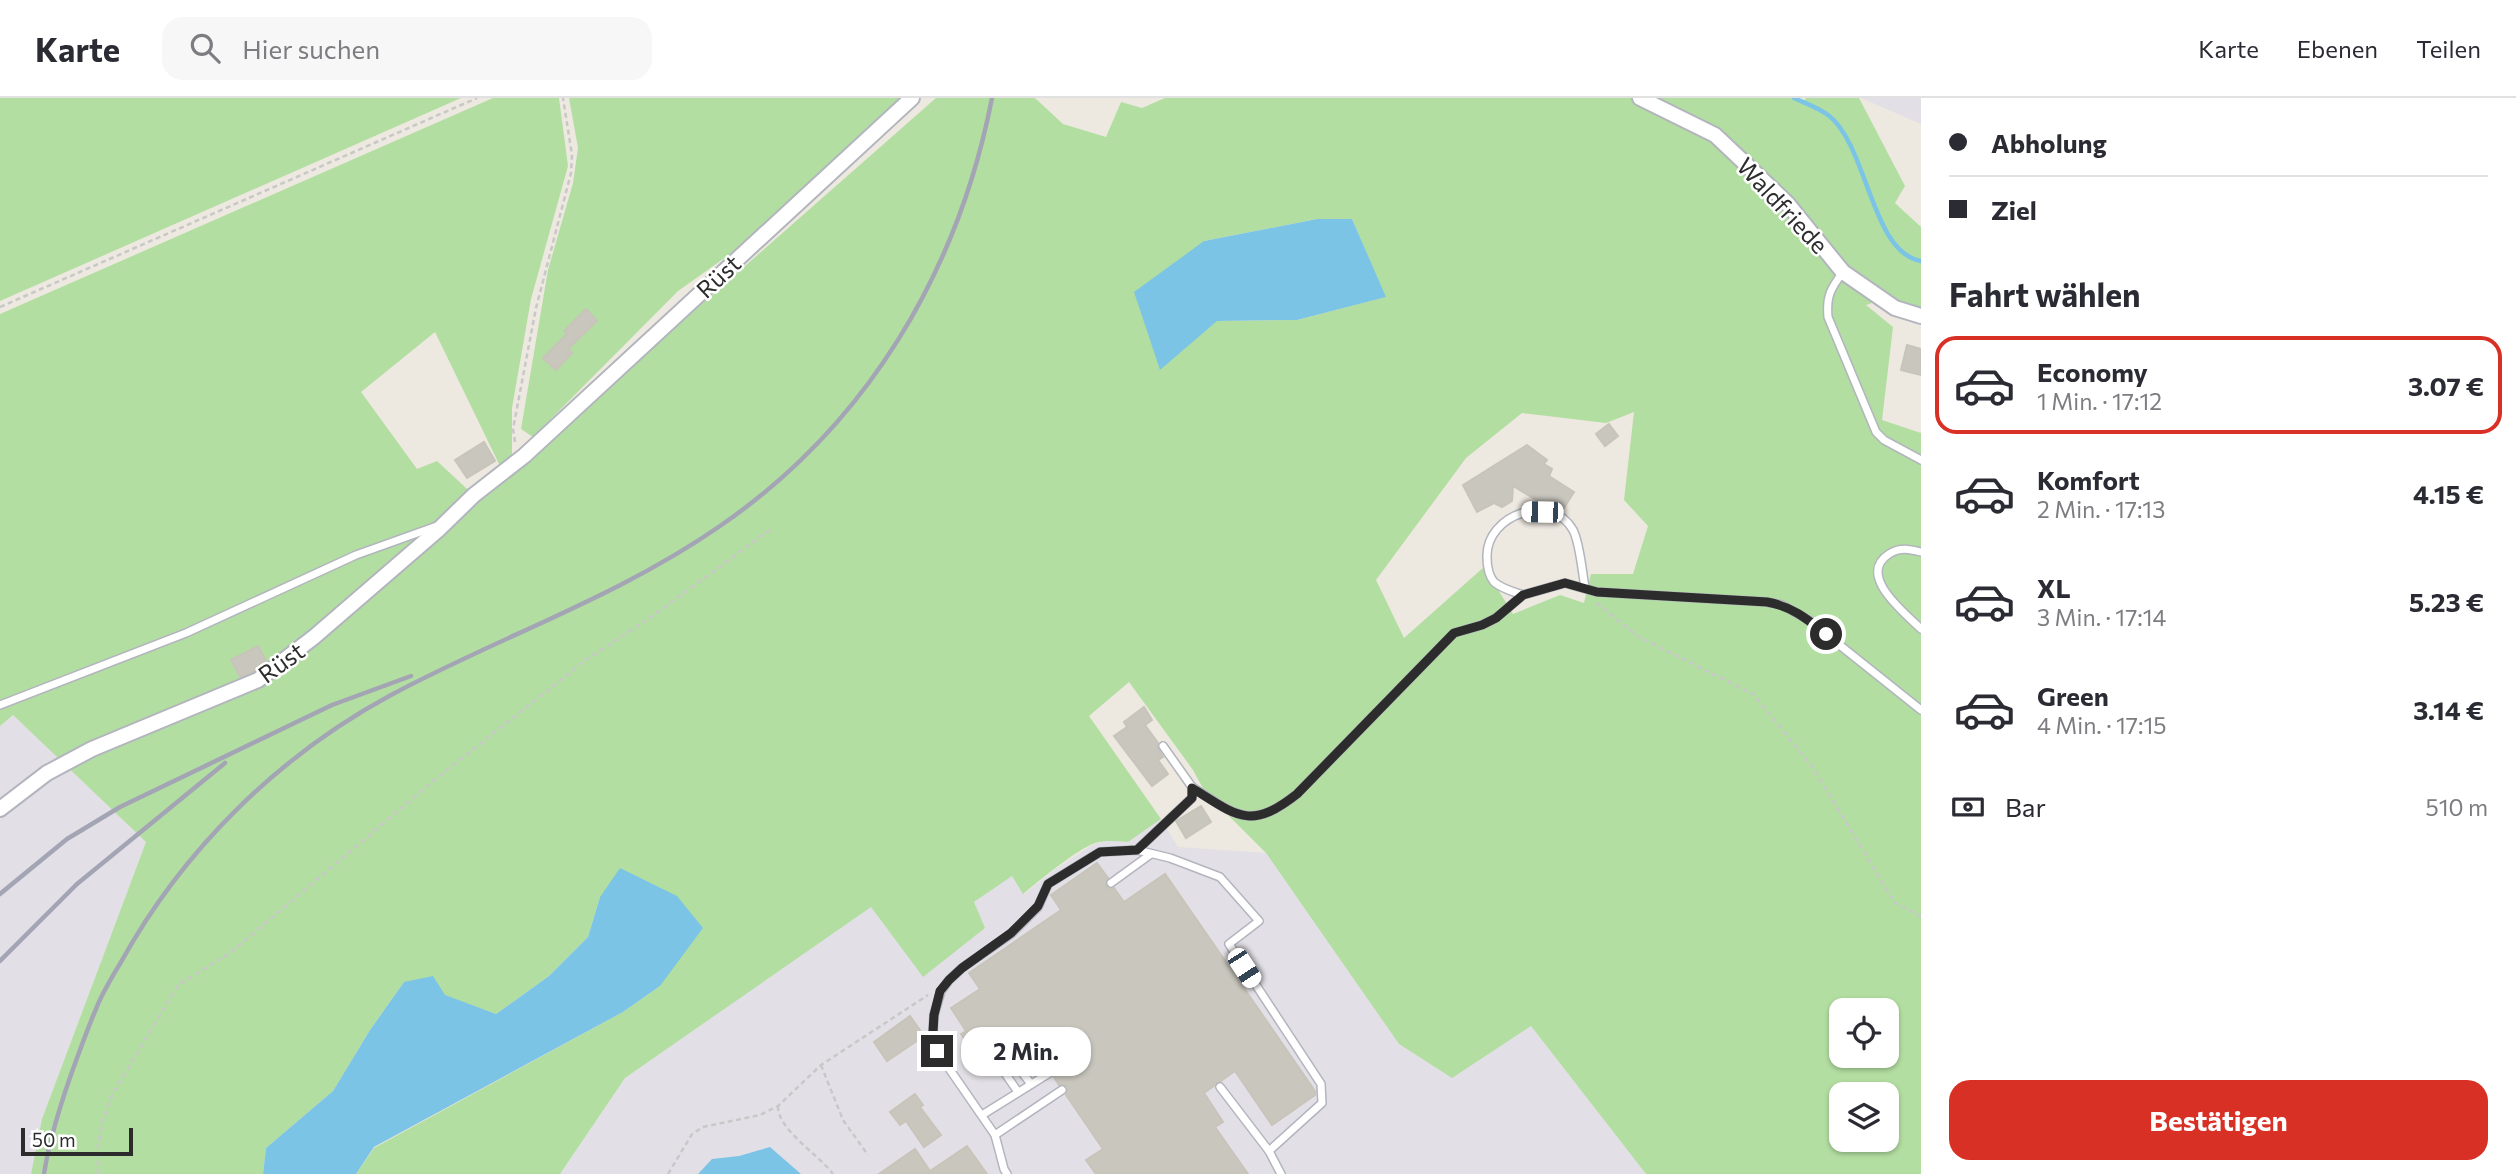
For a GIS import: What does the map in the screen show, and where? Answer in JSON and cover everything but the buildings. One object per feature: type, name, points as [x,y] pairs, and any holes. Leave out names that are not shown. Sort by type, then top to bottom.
[{"type":"street","name":"Rüst","points":[[0,809],[47,773],[92,749],[258,680],[314,637],[446,523],[474,495],[524,456],[912,98]]},
{"type":"street","name":"Waldfriede","points":[[1640,98],[1715,135],[1787,203],[1843,272],[1895,308],[1921,316]]},
{"type":"lane","points":[[1843,272],[1829,290],[1828,317],[1877,432],[1884,440],[1921,460]]},
{"type":"lane","points":[[1523,595],[1493,581],[1487,566],[1487,547],[1492,534],[1501,524],[1526,512],[1555,515],[1566,521],[1574,531],[1585,587]]},
{"type":"lane","points":[[0,705],[186,633],[356,555],[446,523]]},
{"type":"lane","points":[[1921,552],[1900,549],[1891,553],[1882,559],[1877,575],[1883,590],[1921,629]]},
{"type":"lane","points":[[1163,746],[1192,788],[1233,813],[1250,818],[1284,805],[1454,633],[1496,618],[1523,595],[1565,583],[1597,592],[1648,597],[1749,600],[1782,605],[1807,619],[1921,710]]},
{"type":"lane","points":[[1137,850],[1192,798],[1192,788]]},
{"type":"lane","points":[[1007,1174],[995,1135],[937,1051],[933,1032],[940,991],[962,968],[1011,933],[1038,906],[1048,884],[1100,852],[1137,850],[1170,858],[1220,877],[1259,920],[1229,944],[1321,1084],[1321,1103],[1269,1152]]},
{"type":"lane","points":[[1111,883],[1151,854]]},
{"type":"lane","points":[[1011,1058],[1031,1084]]},
{"type":"lane","points":[[1000,1066],[1018,1092]]},
{"type":"lane","points":[[982,1115],[1051,1072]]},
{"type":"lane","points":[[1220,1087],[1269,1152],[1281,1174]]},
{"type":"lane","points":[[995,1135],[1062,1090]]},
{"type":"path","points":[[0,307],[477,98]]},
{"type":"path","points":[[524,456],[516,447],[513,429],[536,308],[571,173],[572,155],[563,98]]},
{"type":"path","points":[[98,1174],[102,1122],[112,1094],[178,985],[230,953],[437,778],[586,660],[654,615],[771,528]]},
{"type":"path","points":[[1596,602],[1637,636],[1753,694],[1813,768],[1895,904],[1921,916]]},
{"type":"path","points":[[668,1174],[692,1134],[703,1127],[760,1115],[778,1106],[821,1065],[926,995],[940,991]]},
{"type":"path","points":[[821,1065],[843,1120],[868,1155]]},
{"type":"path","points":[[778,1106],[778,1112],[788,1130],[833,1174]]},
{"type":"shaded area","points":[[1861,98],[1921,98],[1921,124]]},
{"type":"shaded area","points":[[13,715],[146,842],[42,1119],[31,1174],[0,1174],[0,726]]},
{"type":"shaded area","points":[[1161,819],[1178,847],[1266,853],[1399,1043],[1531,1026],[1646,1174],[560,1174],[625,1078],[871,906],[974,902],[1012,875],[1024,894],[1094,844],[1112,840],[1128,842]]},
{"type":"green space","points":[[0,98],[461,98],[0,301]]},
{"type":"green space","points":[[493,98],[559,98],[568,166],[531,299],[512,408],[512,454],[500,466],[435,332],[361,392],[417,469],[437,461],[479,500],[936,98],[1035,98],[1063,124],[1106,137],[1121,102],[1142,108],[1165,98],[1797,98],[1803,102],[1806,98],[1859,98],[1905,186],[1895,203],[1921,227],[1921,308],[1887,298],[1866,305],[1893,327],[1882,420],[1921,433],[1921,1174],[1646,1174],[1531,1026],[1452,1078],[1399,1044],[1266,853],[1205,792],[1193,770],[1129,682],[1089,716],[1161,819],[1128,842],[1103,841],[1087,847],[1023,894],[1012,876],[974,902],[985,928],[923,977],[871,907],[625,1078],[560,1174],[356,1174],[374,1148],[623,1012],[660,986],[600,897],[588,937],[549,976],[496,1014],[404,982],[370,1030],[333,1091],[266,1148],[263,1174],[31,1174],[42,1119],[146,842],[13,715],[0,726],[0,314]],"holes":[[[1317,219],[1352,219],[1385,297],[1297,320],[1217,321],[1204,241]],[[1634,412],[1624,500],[1648,526],[1633,574],[1591,574],[1584,603],[1560,595],[1513,614],[1484,567],[1404,638],[1376,580],[1466,458],[1522,413],[1606,423]]]},
{"type":"green space","points":[[569,98],[903,98],[795,208],[678,291],[533,437],[521,429],[548,270],[573,183],[578,148]]},
{"type":"water","points":[[1317,219],[1352,219],[1386,297],[1297,320],[1217,321],[1160,370],[1134,292],[1204,241]]},
{"type":"water","points":[[620,868],[677,896],[703,928],[660,986],[623,1012],[374,1147],[356,1174],[263,1174],[266,1148],[333,1091],[370,1030],[404,982],[433,976],[445,995],[496,1014],[549,976],[588,937],[600,897]]},
{"type":"water","points":[[770,1147],[801,1174],[698,1174],[712,1159],[739,1156]]},
{"type":"waterway","points":[[1794,98],[1824,112],[1841,130],[1891,239],[1904,254],[1921,261]]},
{"type":"railway","points":[[44,1174],[62,1101],[101,997],[146,921],[204,844],[272,777],[349,719],[432,674],[600,595],[681,551],[720,526],[772,486],[820,441],[862,392],[898,339],[930,283],[956,224],[977,162],[992,98]]},
{"type":"railway","points":[[0,894],[67,839],[120,807],[332,705],[411,676]]},
{"type":"railway","points":[[0,961],[77,884],[225,763]]},
{"type":"route","points":[[937,1051],[933,1032],[940,991],[962,968],[1011,933],[1038,906],[1048,884],[1100,852],[1137,850],[1192,798],[1192,788],[1233,813],[1250,818],[1284,805],[1454,633],[1496,618],[1523,595],[1565,583],[1597,592],[1648,597],[1767,602],[1794,611],[1826,634]]}]
